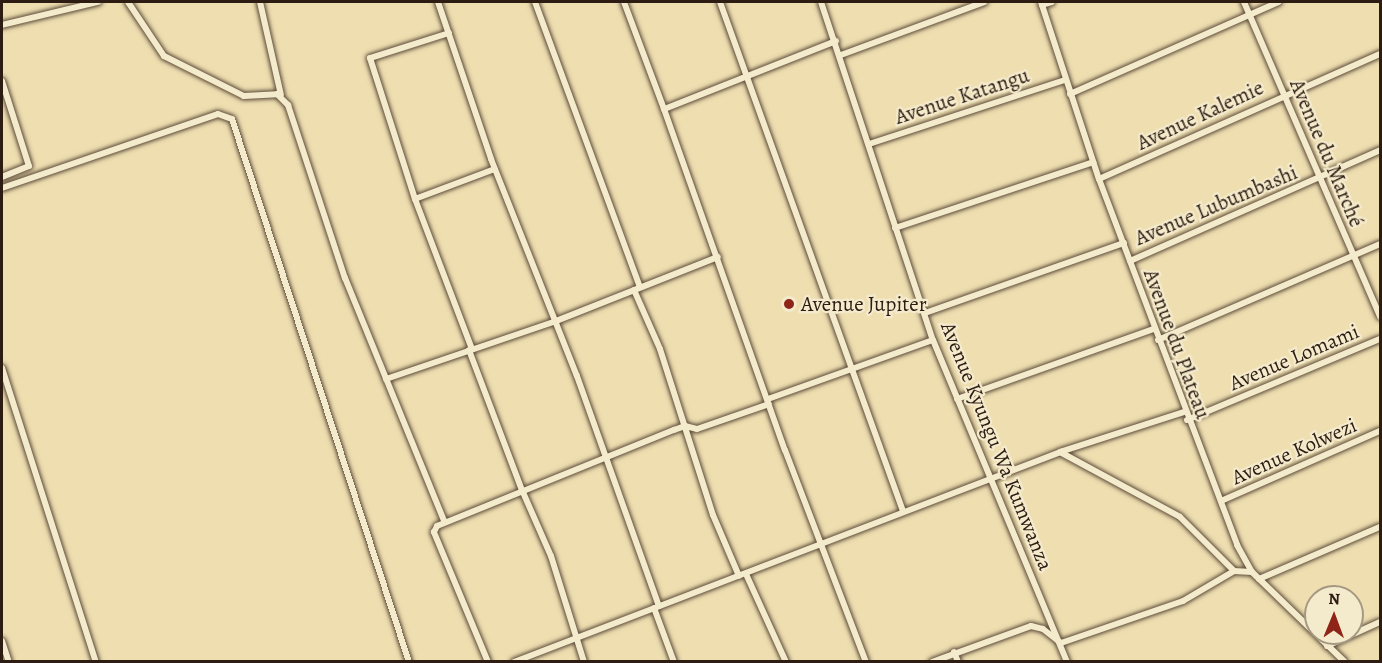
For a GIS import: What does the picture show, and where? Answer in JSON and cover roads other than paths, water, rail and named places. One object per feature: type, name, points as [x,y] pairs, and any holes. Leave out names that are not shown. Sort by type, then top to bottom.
[{"type":"street","points":[[64,10],[74,2]]},
{"type":"street","points":[[2,25],[98,2]]},
{"type":"street","points":[[128,2],[164,56],[244,96],[281,95]]},
{"type":"street","points":[[260,2],[281,95],[298,130],[345,278],[444,521]]},
{"type":"street","points":[[438,2],[495,169],[556,321],[674,662]]},
{"type":"street","points":[[535,2],[660,349],[713,515],[786,662]]},
{"type":"street","points":[[624,2],[821,545],[866,662]]},
{"type":"street","points":[[720,2],[903,511]]},
{"type":"street","name":"Avenue Kyungu Wa Kumwanza","points":[[821,2],[841,55],[933,340],[1067,662]]},
{"type":"street","points":[[841,55],[984,2]]},
{"type":"street","points":[[1041,3],[1052,2]]},
{"type":"street","name":"Avenue du Marché","points":[[1244,2],[1380,317]]},
{"type":"street","points":[[1070,94],[1279,2]]},
{"type":"street","name":"Avenue du Plateau","points":[[1041,3],[1099,179],[1187,420],[1237,545],[1252,572],[1345,662]]},
{"type":"street","points":[[449,33],[370,56],[415,199],[522,490],[551,556],[584,662]]},
{"type":"street","points":[[664,109],[836,41]]},
{"type":"street","name":"Avenue Kalemie","points":[[1099,179],[1283,95],[1380,54]]},
{"type":"street","name":"Avenue Katangu","points":[[869,144],[1065,80]]},
{"type":"street","points":[[2,81],[29,166],[2,177]]},
{"type":"street","points":[[2,188],[218,114],[232,119],[267,217],[409,662]]},
{"type":"street","name":"Avenue Lubumbashi","points":[[1130,261],[1380,150]]},
{"type":"street","points":[[895,228],[1093,162]]},
{"type":"street","points":[[415,199],[495,169]]},
{"type":"street","name":"Avenue Lubumbashi","points":[[925,313],[1124,243]]},
{"type":"street","points":[[1158,340],[1380,244]]},
{"type":"street","points":[[386,379],[556,321],[718,257]]},
{"type":"street","points":[[957,399],[1154,329]]},
{"type":"street","name":"Avenue Lomami","points":[[1187,420],[1380,339]]},
{"type":"street","points":[[488,662],[434,532],[444,521],[605,460],[685,426],[697,429],[933,340]]},
{"type":"street","points":[[2,368],[96,662]]},
{"type":"street","points":[[514,662],[1060,452],[1184,412]]},
{"type":"street","name":"Avenue Kolwezi","points":[[1221,501],[1380,431]]},
{"type":"street","points":[[1060,452],[1180,517],[1234,571]]},
{"type":"street","points":[[1259,579],[1380,527]]},
{"type":"street","points":[[932,662],[954,652],[1037,626],[1061,643],[1183,601],[1234,571],[1252,572]]},
{"type":"street","points":[[1327,646],[1380,622]]},
{"type":"street","points":[[2,641],[9,662]]},
{"type":"street","points":[[954,652],[958,662]]},
{"type":"place","name":"Avenue Jupiter","points":[[789,304]]}]
